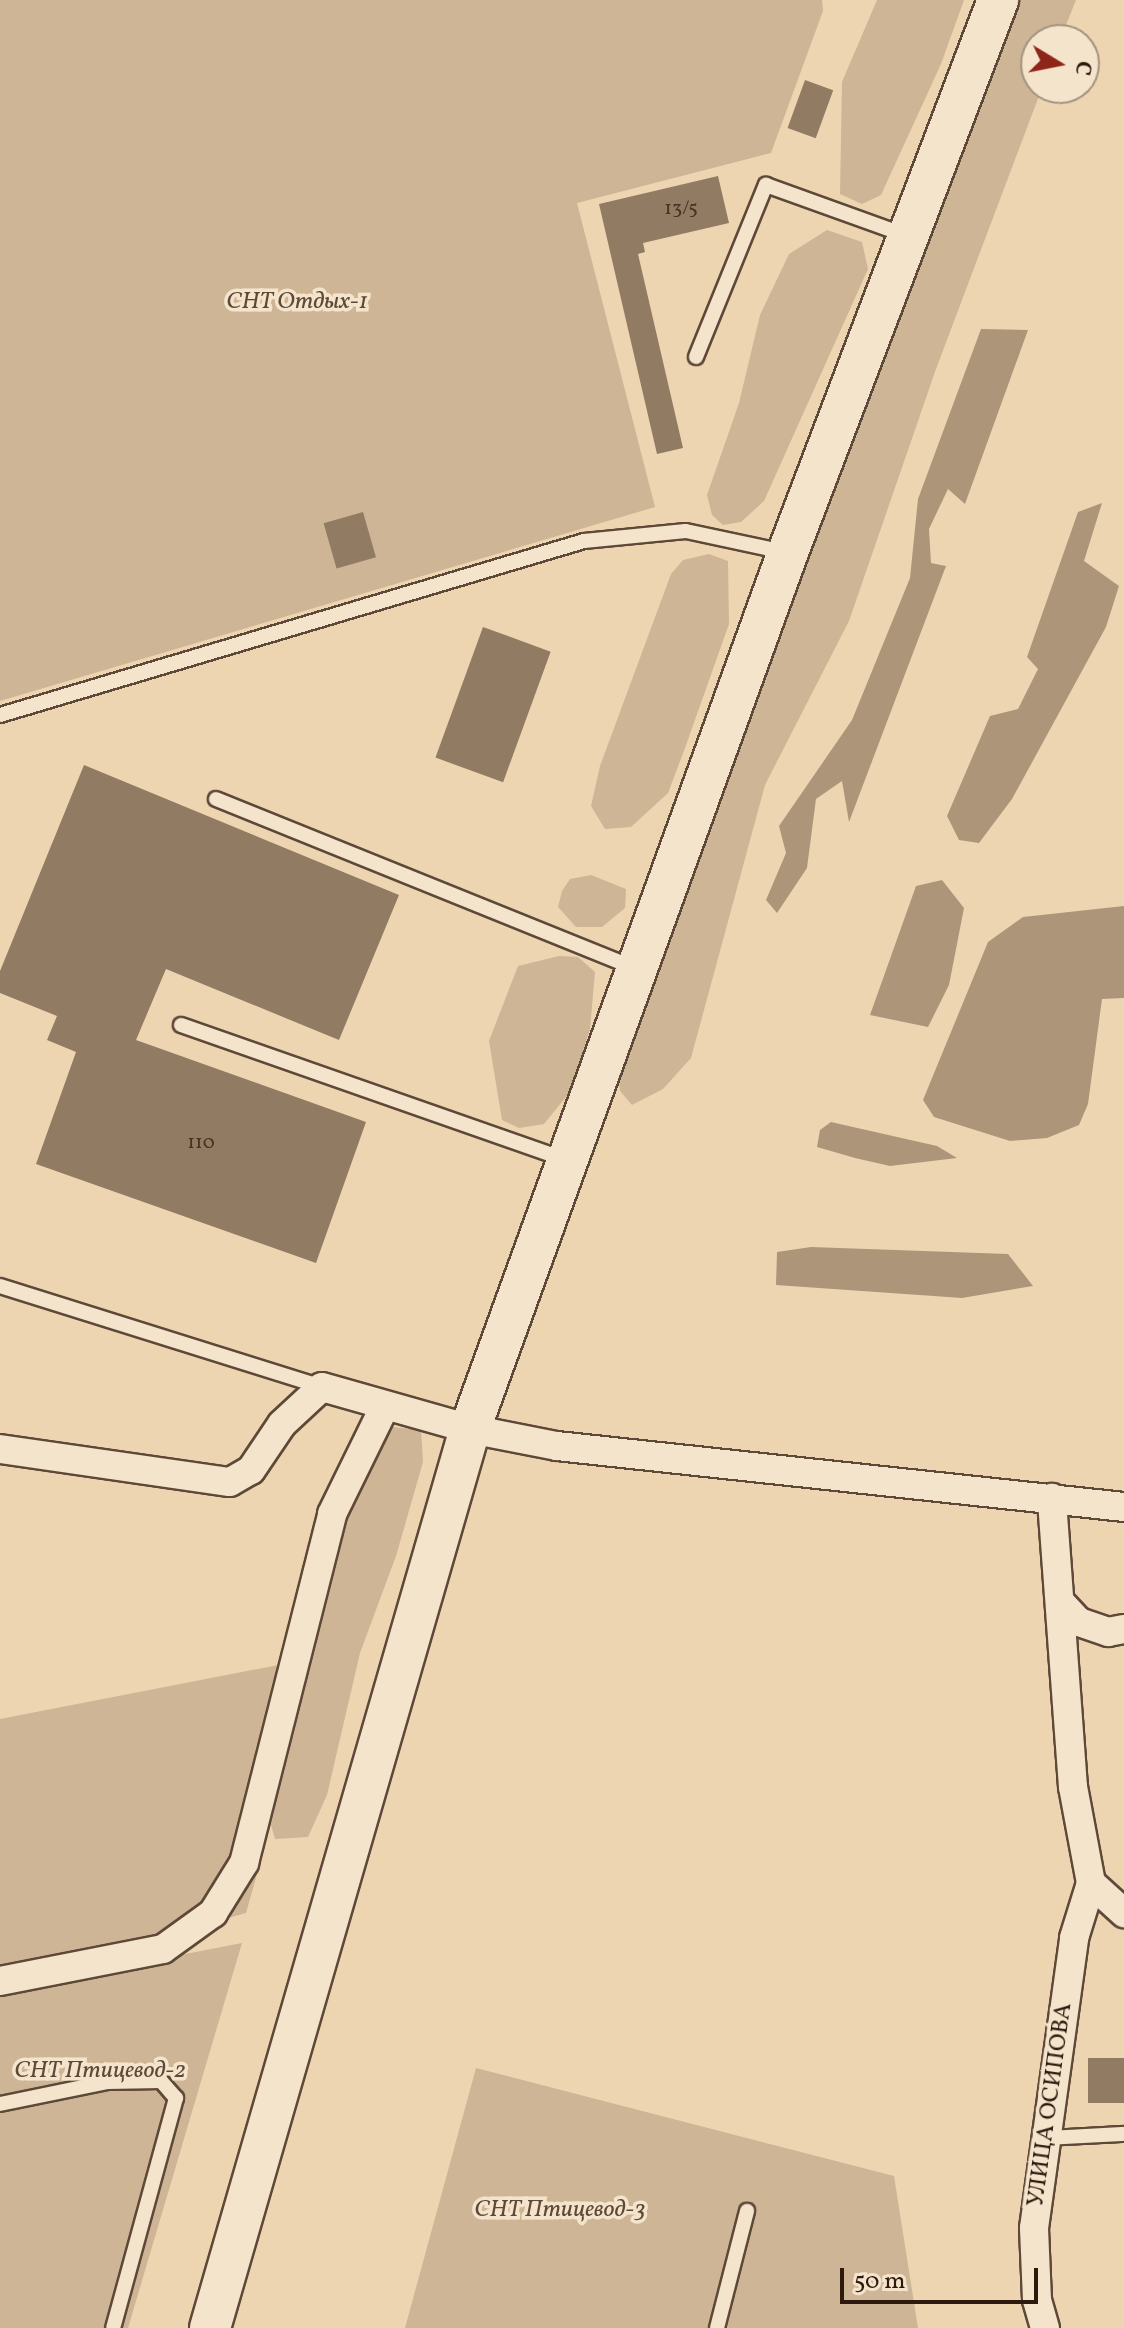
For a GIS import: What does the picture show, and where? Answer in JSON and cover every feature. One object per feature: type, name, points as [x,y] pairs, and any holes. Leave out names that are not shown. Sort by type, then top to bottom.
[{"type":"main road","points":[[210,2328],[470,1429],[788,552],[998,0]]},
{"type":"street","points":[[0,1449],[230,1482],[251,1470],[282,1424],[322,1387],[470,1429],[557,1446],[724,1467],[1124,1507]]},
{"type":"street","points":[[0,1981],[163,1949],[213,1913],[244,1863],[332,1514],[385,1406]]},
{"type":"street","name":"УЛИЦА ОСИПОВА","points":[[1045,2328],[1037,2300],[1034,2228],[1074,1938],[1091,1883],[1073,1787],[1063,1605],[1052,1498]]},
{"type":"street","points":[[1063,1605],[1079,1622],[1108,1632],[1124,1629]]},
{"type":"street","points":[[1091,1883],[1124,1913]]},
{"type":"lane","points":[[696,357],[766,185],[909,237]]},
{"type":"lane","points":[[0,715],[584,541],[686,531],[788,552]]},
{"type":"lane","points":[[216,799],[637,969]]},
{"type":"lane","points":[[181,1025],[566,1160]]},
{"type":"lane","points":[[0,1286],[322,1387]]},
{"type":"lane","points":[[0,2104],[107,2082],[161,2081],[176,2098],[113,2328]]},
{"type":"lane","points":[[1047,2138],[1124,2134]]},
{"type":"lane","points":[[717,2328],[747,2211]]},
{"type":"green space","name":"СНТ Отдых-1","points":[[0,0],[822,0],[823,11],[771,153],[577,203],[655,507],[0,701]]},
{"type":"green space","points":[[877,0],[964,0],[941,64],[881,195],[862,204],[840,194],[842,82]]},
{"type":"green space","points":[[1014,0],[1076,0],[1066,24],[1020,24],[1020,104],[1036,104],[936,369],[849,621],[765,785],[691,1058],[663,1089],[632,1105],[620,1091],[617,1058]]},
{"type":"green space","points":[[827,230],[862,242],[868,269],[764,501],[741,522],[723,525],[712,515],[707,495],[739,403],[760,315],[789,254]]},
{"type":"green space","points":[[709,554],[728,561],[729,624],[668,793],[631,827],[605,829],[591,806],[600,766],[671,574],[683,560]]},
{"type":"green space","points":[[591,875],[626,889],[625,908],[602,927],[576,927],[558,907],[562,891],[570,879]]},
{"type":"green space","points":[[559,956],[578,957],[595,972],[590,1029],[570,1092],[544,1124],[519,1128],[502,1120],[489,1041],[518,966]]},
{"type":"green space","points":[[385,1426],[421,1430],[423,1462],[396,1556],[360,1653],[327,1795],[308,1837],[275,1839],[271,1825],[246,1913],[161,1937],[0,1967],[0,1719],[309,1659],[346,1509]]},
{"type":"green space","name":"СНТ Птицевод-2","points":[[242,1943],[128,2328],[0,2328],[0,1990]]},
{"type":"green space","name":"СНТ Птицевод-3","points":[[476,2068],[894,2176],[918,2328],[405,2328]]},
{"type":"shaded area","points":[[981,329],[1028,330],[965,504],[948,489],[929,529],[931,563],[946,566],[849,822],[842,781],[816,799],[807,868],[777,913],[766,900],[786,853],[779,826],[852,720],[910,578],[918,499]]},
{"type":"shaded area","points":[[1102,503],[1084,561],[1119,586],[1106,627],[1012,799],[979,843],[959,840],[947,816],[990,716],[1018,709],[1038,669],[1027,657],[1078,512]]},
{"type":"shaded area","points":[[942,880],[964,908],[949,985],[928,1027],[870,1015],[916,886]]},
{"type":"shaded area","points":[[1124,906],[1124,998],[1102,999],[1088,1104],[1079,1125],[1047,1138],[1010,1141],[934,1117],[923,1100],[988,942],[1023,917]]},
{"type":"shaded area","points":[[831,1122],[937,1146],[957,1158],[890,1166],[817,1147],[820,1130]]},
{"type":"shaded area","points":[[811,1247],[1008,1254],[1033,1286],[962,1298],[776,1285],[777,1252]]},
{"type":"building","points":[[805,80],[833,90],[816,138],[788,128]]},
{"type":"building","points":[[718,176],[729,223],[643,243],[645,252],[638,254],[683,448],[657,454],[599,204]]},
{"type":"building","points":[[363,512],[376,557],[337,568],[324,523]]},
{"type":"building","points":[[483,627],[551,652],[503,782],[435,758]]},
{"type":"building","points":[[84,765],[399,895],[339,1040],[166,969],[136,1040],[366,1122],[316,1263],[36,1164],[76,1052],[47,1040],[57,1016],[0,993],[0,971]]},
{"type":"building","points":[[1088,2058],[1124,2058],[1124,2103],[1088,2103]]}]
